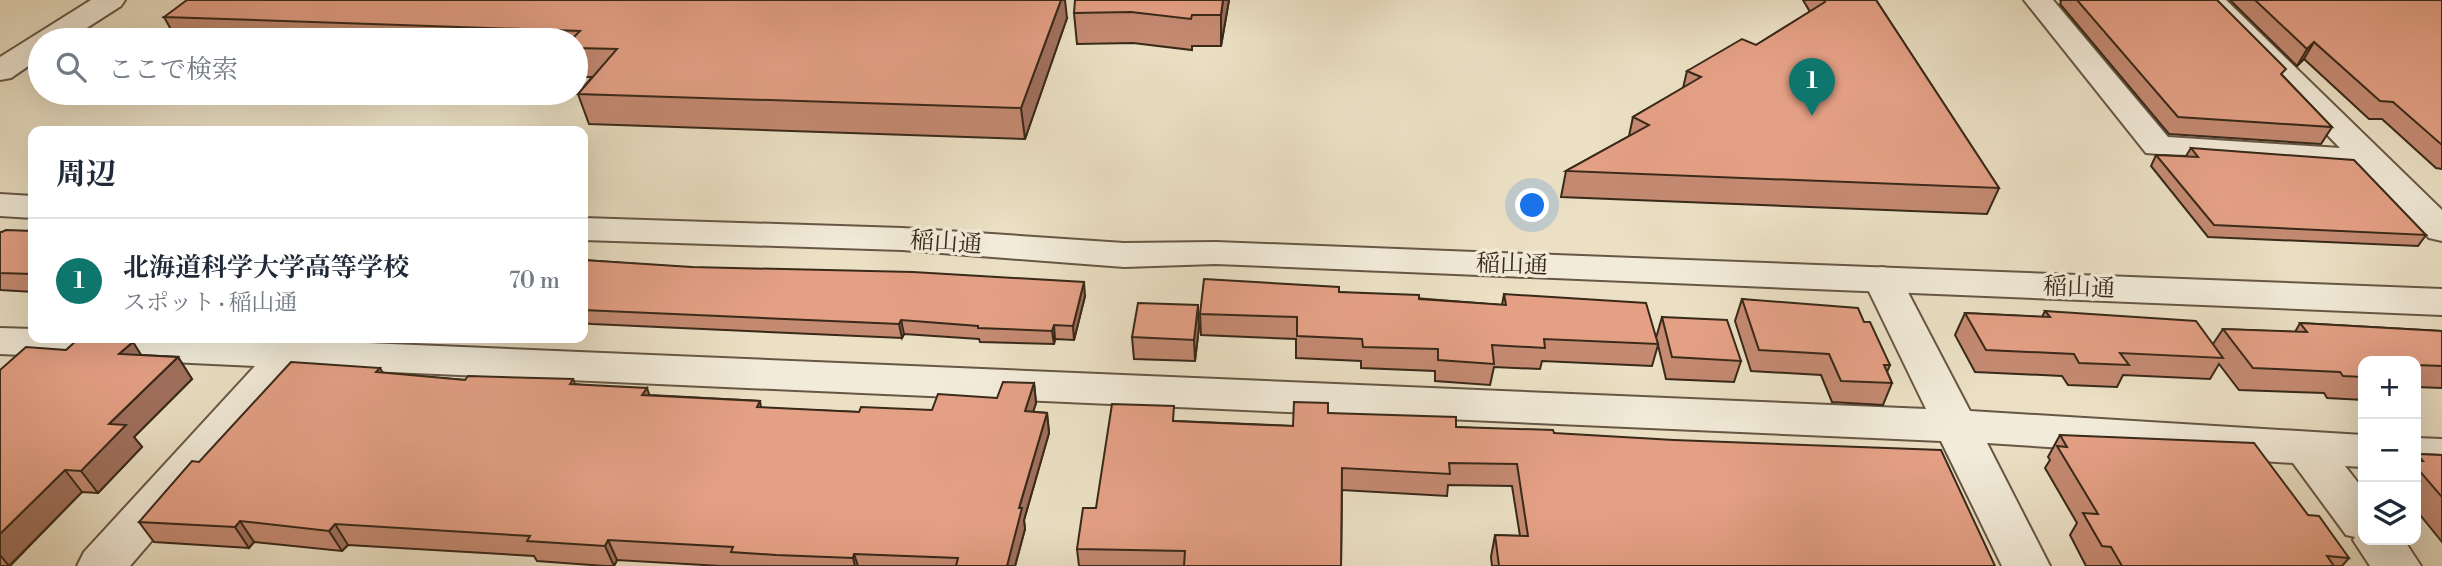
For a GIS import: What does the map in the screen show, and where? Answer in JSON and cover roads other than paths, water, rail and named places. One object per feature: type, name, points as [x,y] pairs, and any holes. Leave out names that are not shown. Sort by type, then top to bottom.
[{"type":"street","points":[[67,28],[111,0]]},
{"type":"street","points":[[2038,0],[2158,146],[2371,160]]},
{"type":"street","points":[[2210,0],[2442,230]]},
{"type":"street","points":[[0,71],[28,53]]},
{"type":"street","points":[[0,205],[28,207]]},
{"type":"street","name":"稲山通","points":[[588,229],[902,239],[1124,255],[1216,253],[2442,302]]},
{"type":"street","points":[[1882,279],[2026,566]]},
{"type":"street","points":[[0,341],[28,342]]},
{"type":"street","points":[[0,380],[41,343],[296,346],[1955,426],[2358,451]]},
{"type":"street","points":[[101,566],[296,346]]},
{"type":"street","points":[[2306,448],[2358,516]]},
{"type":"street","points":[[2421,454],[2442,455]]},
{"type":"street","points":[[2381,545],[2397,566]]},
{"type":"place","name":"北海道科学大学高等学校","points":[[1812,116]]}]
